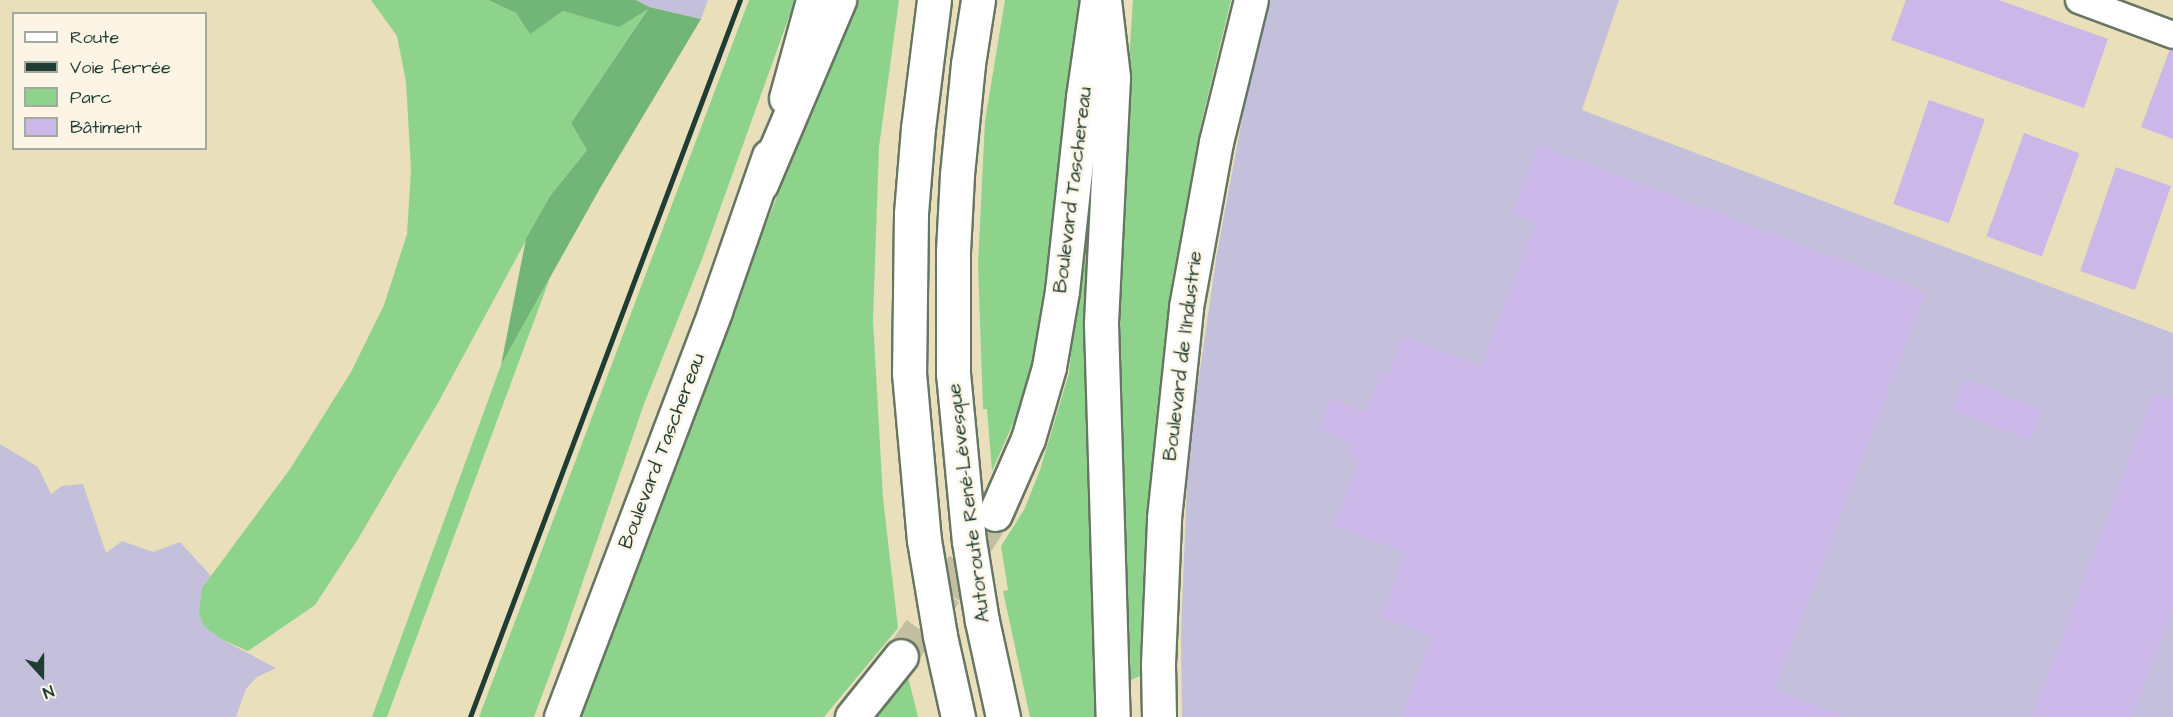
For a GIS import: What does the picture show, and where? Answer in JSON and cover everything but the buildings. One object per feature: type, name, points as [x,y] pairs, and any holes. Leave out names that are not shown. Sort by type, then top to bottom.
[{"type":"main road","points":[[761,184],[813,0]]},
{"type":"main road","points":[[761,184],[839,0]]},
{"type":"main road","points":[[934,0],[918,128],[911,214],[909,373],[923,529],[940,636],[958,717]]},
{"type":"main road","name":"Autoroute René-Lévesque","points":[[978,0],[967,73],[957,175],[953,252],[953,373],[969,540],[982,621],[1003,717]]},
{"type":"main road","name":"Boulevard Taschereau","points":[[995,514],[1022,456],[1049,367],[1062,291],[1083,97],[1097,0]]},
{"type":"main road","points":[[1104,0],[1113,78],[1101,324],[1113,717]]},
{"type":"main road","name":"Boulevard de l'Industrie","points":[[1158,717],[1164,518],[1185,317],[1216,142],[1251,0]]},
{"type":"main road","name":"Boulevard Taschereau","points":[[561,717],[761,184]]},
{"type":"main road","points":[[852,717],[901,656]]},
{"type":"street","points":[[2079,0],[2173,35]]},
{"type":"shaded area","points":[[636,0],[708,0],[701,19],[649,7]]},
{"type":"shaded area","points":[[1270,0],[1619,0],[1582,110],[2173,333],[2173,717],[1182,717],[1181,632],[1187,485],[1192,425],[1217,253],[1252,66]]},
{"type":"shaded area","points":[[0,444],[38,467],[51,494],[62,486],[83,484],[106,553],[122,541],[153,552],[180,542],[211,576],[202,588],[221,639],[276,668],[257,677],[246,689],[236,717],[0,717]]},
{"type":"green space","points":[[371,0],[488,0],[516,13],[530,33],[563,11],[619,26],[649,7],[571,123],[587,150],[550,196],[439,401],[358,539],[315,605],[248,651],[221,639],[204,626],[199,614],[202,588],[290,469],[351,372],[384,305],[407,234],[411,169],[406,82],[397,36]]},
{"type":"green space","points":[[488,0],[636,0],[649,7],[701,19],[599,190],[501,365],[526,239],[550,196],[587,150],[571,123],[648,9],[619,27],[563,11],[530,34],[516,13]]},
{"type":"green space","points":[[749,0],[795,0],[702,259],[644,404],[534,717],[479,717]]},
{"type":"green space","points":[[854,0],[899,0],[879,147],[873,320],[883,498],[898,628],[824,717],[578,717],[678,449]]},
{"type":"green space","points":[[1005,0],[1081,0],[1041,333],[1019,410],[992,471],[987,409],[983,409],[978,264],[985,121]]},
{"type":"green space","points":[[1133,0],[1231,0],[1202,120],[1172,281],[1150,479],[1140,676],[1131,680],[1120,343],[1123,153]]},
{"type":"green space","points":[[1087,200],[1093,202],[1100,717],[1030,717],[1003,591],[1008,590],[1001,546],[1024,510],[1040,470],[1069,373]]},
{"type":"green space","points":[[550,278],[387,717],[372,717],[501,365]]},
{"type":"green space","points":[[908,677],[918,717],[877,717]]},
{"type":"tunnel","points":[[901,656],[946,592],[995,514]]},
{"type":"railway","points":[[470,717],[740,0]]}]
